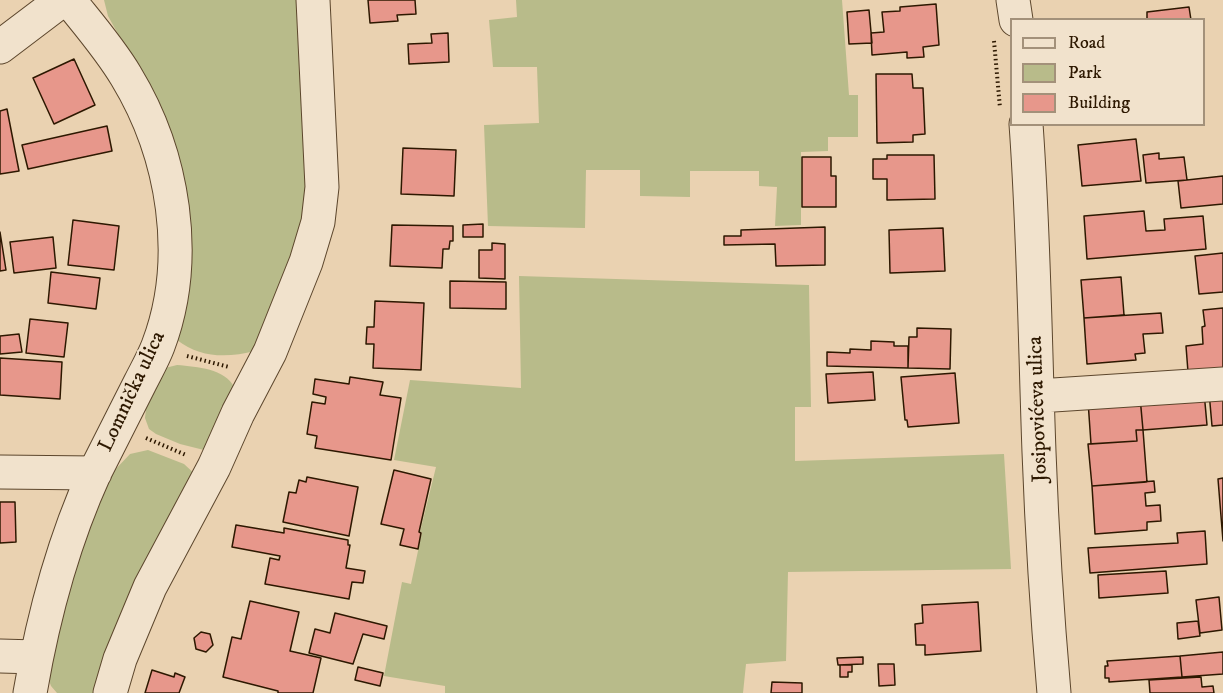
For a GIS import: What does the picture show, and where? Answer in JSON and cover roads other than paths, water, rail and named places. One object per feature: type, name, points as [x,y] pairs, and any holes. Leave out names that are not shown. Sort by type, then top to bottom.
[{"type":"street","points":[[0,47],[62,0]]},
{"type":"street","name":"Lomnička ulica","points":[[30,693],[48,606],[68,540],[95,473],[158,348],[174,277],[175,238],[172,199],[165,168],[146,116],[127,77],[69,0]]},
{"type":"street","points":[[110,693],[120,659],[150,587],[214,467],[270,352],[306,262],[318,222],[322,187],[314,0]]},
{"type":"street","points":[[1013,0],[1016,18]]},
{"type":"street","name":"Josipovićeva ulica","points":[[1026,126],[1036,310],[1046,594],[1054,693]]},
{"type":"street","points":[[1038,396],[1223,384]]},
{"type":"street","points":[[0,472],[95,473]]},
{"type":"street","points":[[0,657],[36,657]]}]
